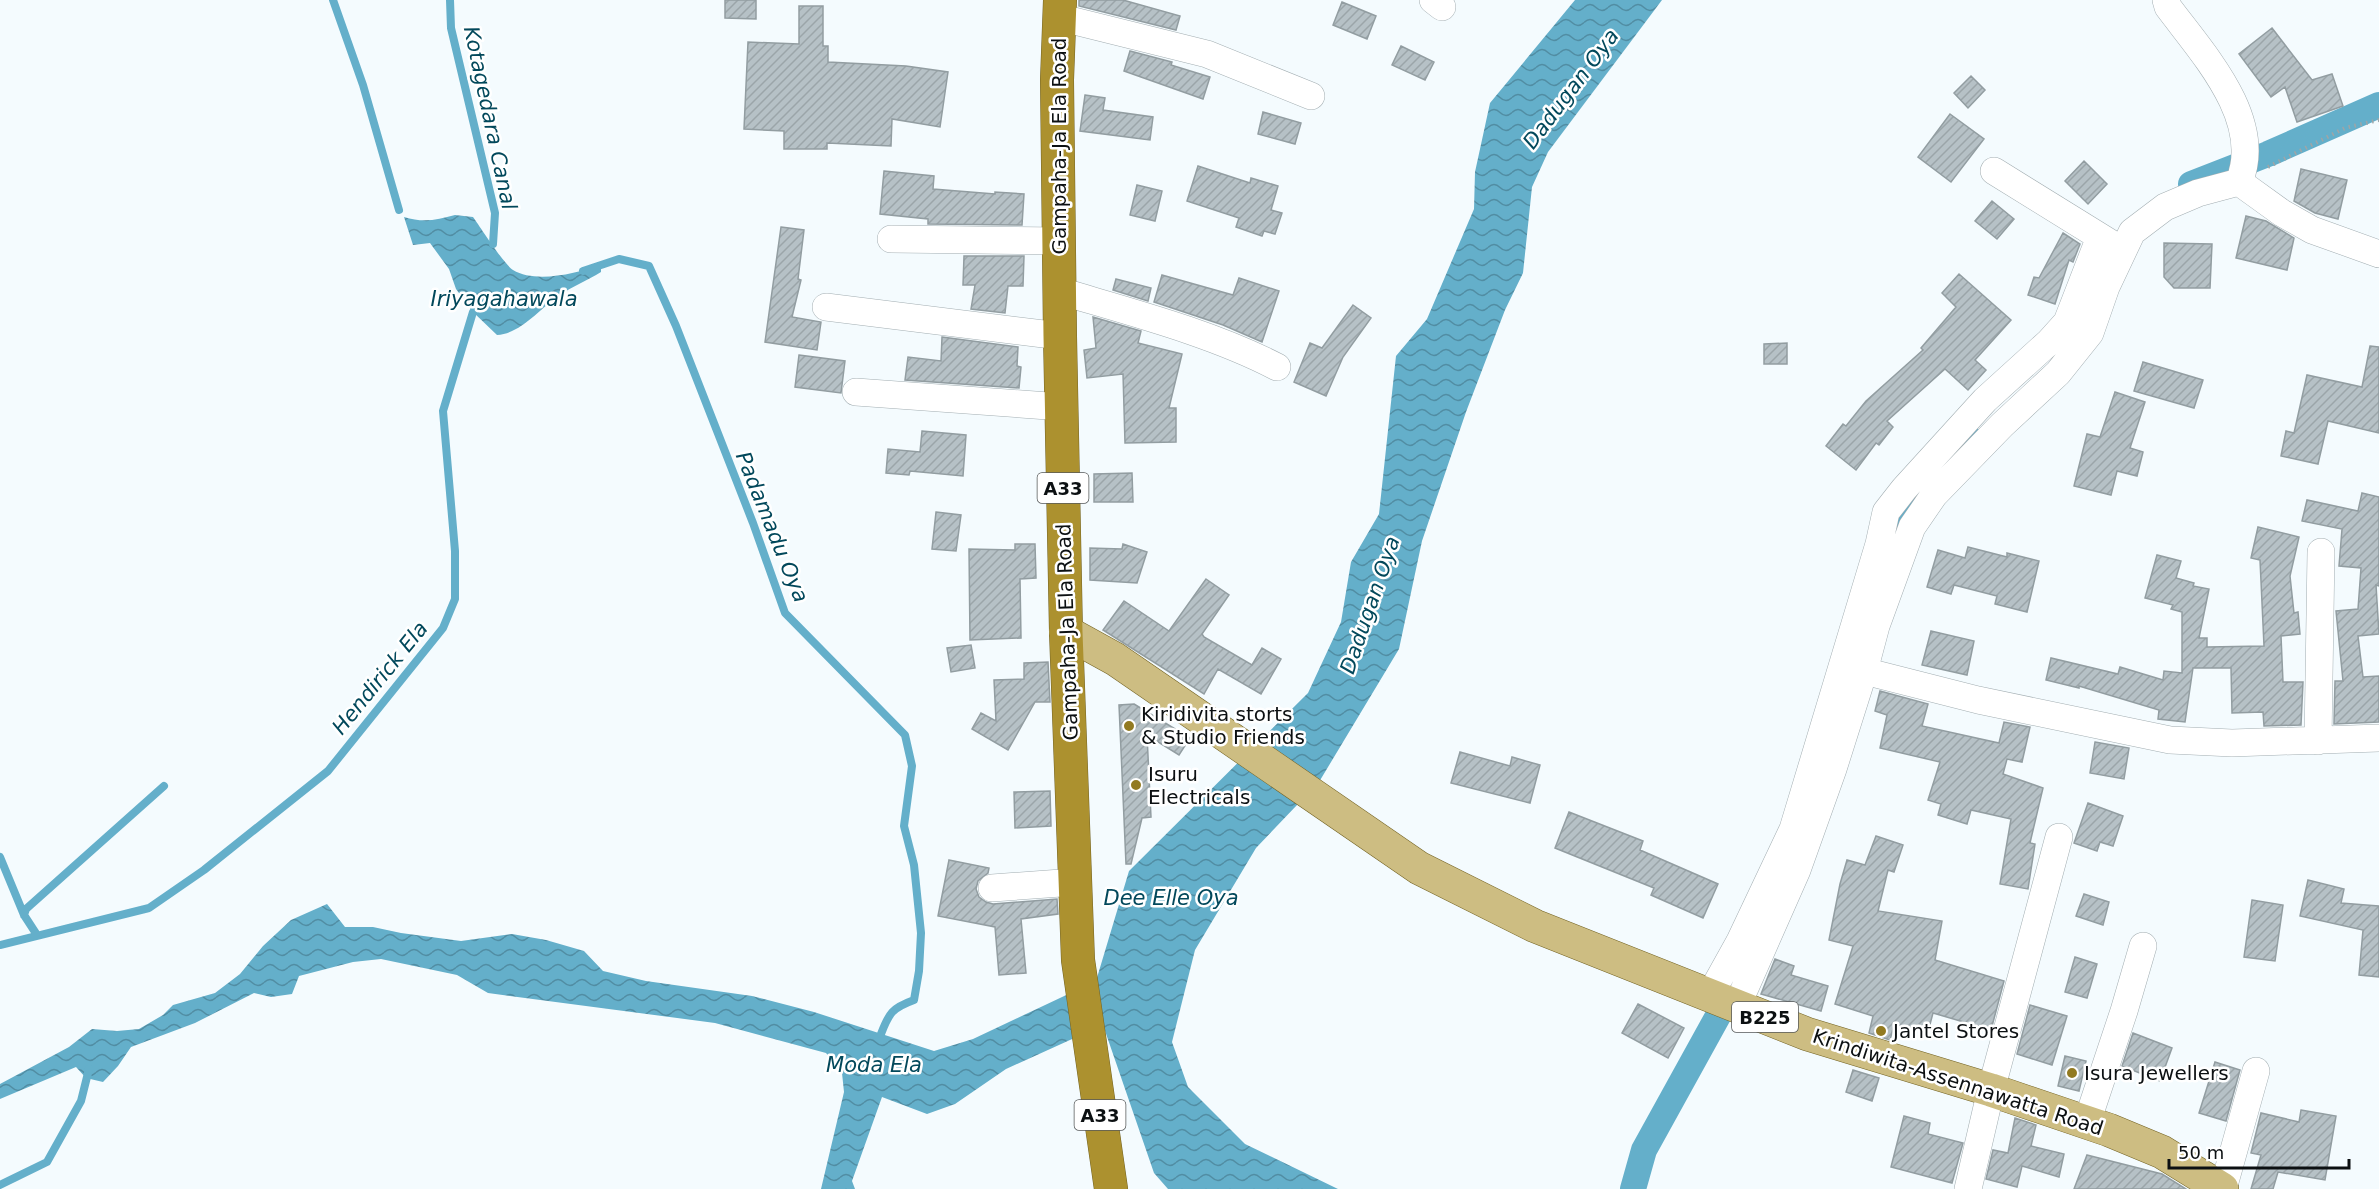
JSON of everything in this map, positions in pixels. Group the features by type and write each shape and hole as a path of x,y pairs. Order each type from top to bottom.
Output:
{"highway":[{"name":"Gampaha-Ja Ela Road","path":"1059,8 1057,80 1066,632 1079,977 1111,1189"}],"main road":[{"name":"Krindiwita-Assennawatta Road","path":"1066,632 1115,659 1419,868 1535,926 1807,1034 2087,1122 2162,1152 2223,1189"}],"street":[{"path":"2166,0 2168,7 2228,88 2246,141 2246,156 2239,181"},
{"path":"1059,8 1207,54 1311,96"},
{"path":"1994,171 2123,251"},
{"path":"1723,1000 1797,870 1864,671 1876,626 1912,527 1934,495 2002,425 2058,373 2090,333 2106,287 2132,232 2165,207 2198,193 2239,181"},
{"path":"2239,181 2282,213 2312,230 2379,254"},
{"path":"1723,1000 1740,941 1793,829 1879,543 1886,512 1985,400 2049,342 2067,322 2100,237"},
{"path":"891,239 1059,241"},
{"path":"1060,291 1143,316 1255,356 1277,368"},
{"path":"826,307 1060,336"},
{"path":"856,392 1062,407"},
{"path":"2318,741 2320,552"},
{"path":"1864,671 1978,700 2170,740 2232,743 2379,738"},
{"path":"1968,1189 1991,1090 2059,837"},
{"path":"992,888 1076,882"},
{"path":"2087,1122 2143,946"},
{"path":"2223,1189 2256,1071"}],"path":[{"path":"2239,181 2345,128 2379,120"}],"water":[{"name":"Dee Elle Oya","path":"1575,0 1662,0 1548,152 1532,187 1523,273 1505,310 1466,412 1422,541 1399,649 1319,782 1256,848 1195,950 1172,1042 1188,1087 1245,1144 1338,1189 1168,1189 1154,1173 1103,1025 1006,1069 955,1104 927,1114 882,1097 852,1181 855,1189 821,1189 844,1092 842,1073 826,1053 715,1023 488,993 457,975 381,959 353,962 299,976 292,994 271,997 254,993 195,1023 131,1047 103,1082 86,1078 76,1067 0,1099 0,1084 69,1047 92,1029 117,1031 139,1029 163,1015 173,1005 215,993 240,974 263,946 291,920 327,904 345,927 373,927 461,941 512,934 546,940 584,951 603,971 646,981 752,996 814,1012 934,1051 973,1039 1096,981 1129,871 1308,693 1341,622 1351,562 1379,514 1396,356 1427,319 1474,209 1475,172 1490,103"},
{"name":"Iriyagahawala","path":"455,215 473,217 504,260 513,270 522,274 557,276 601,265 601,272 560,295 514,330 497,335 473,312 456,289 449,269 430,243 413,245 404,217 430,220"}],"building":[{"path":"725,0 756,0 756,19 725,18"},
{"path":"1079,0 1123,0 1180,16 1176,30 1079,6"},
{"path":"1342,2 1376,16 1367,39 1333,25"},
{"path":"799,6 823,6 823,46 828,46 828,62 906,66 948,72 940,127 892,119 891,146 827,143 827,149 784,149 784,131 744,129 748,42 799,44"},
{"path":"2272,28 2312,80 2332,74 2343,106 2297,122 2285,87 2271,97 2239,54"},
{"path":"1401,46 1434,62 1425,80 1392,65"},
{"path":"1130,51 1172,62 1171,65 1210,77 1203,99 1124,71"},
{"path":"1971,76 1985,90 1968,108 1954,93"},
{"path":"1085,95 1105,98 1103,110 1153,117 1150,140 1080,131"},
{"path":"1263,112 1301,123 1295,144 1258,134"},
{"path":"1950,114 1984,139 1951,182 1918,157"},
{"path":"2084,161 2107,184 2088,204 2065,181"},
{"path":"1198,166 1250,183 1251,178 1278,186 1271,210 1282,213 1275,234 1264,231 1262,236 1236,227 1239,218 1187,201"},
{"path":"2301,169 2347,180 2338,219 2315,213 2294,201"},
{"path":"884,171 934,176 933,189 1024,194 1022,225 928,224 928,219 880,214"},
{"path":"1137,185 1162,191 1155,221 1130,215"},
{"path":"1992,201 2014,219 1997,239 1975,221"},
{"path":"2246,216 2266,221 2294,238 2287,270 2236,258"},
{"path":"781,227 804,230 798,279 801,280 792,317 821,322 817,350 765,342"},
{"path":"2063,233 2080,244 2073,262 2069,260 2055,304 2028,295 2034,277 2039,278"},
{"path":"2164,243 2212,244 2210,288 2174,288 2164,277"},
{"path":"964,256 1024,256 1023,286 1008,286 1005,313 971,309 975,285 963,285"},
{"path":"1959,274 2011,320 1975,360 1986,370 1968,390 1945,369 1887,421 1893,427 1879,445 1876,443 1856,470 1826,446 1843,424 1846,426 1866,401 1923,350 1921,348 1956,307 1942,293"},
{"path":"1162,275 1233,295 1239,278 1279,291 1262,342 1223,325 1154,302"},
{"path":"1116,279 1151,288 1148,301 1113,290"},
{"path":"1353,305 1371,318 1343,357 1326,396 1294,382 1310,343 1322,348"},
{"path":"1093,317 1141,331 1138,343 1182,354 1169,408 1176,408 1176,442 1125,443 1123,374 1087,378 1084,350 1096,348"},
{"path":"942,337 1018,347 1017,366 1021,367 1019,388 905,380 908,357 941,361"},
{"path":"1787,343 1787,364 1764,364 1764,344"},
{"path":"2370,346 2379,347 2379,433 2328,421 2318,464 2281,456 2286,431 2294,433 2307,375 2362,387"},
{"path":"799,355 845,361 841,393 795,387"},
{"path":"2143,362 2203,380 2194,408 2134,391"},
{"path":"2115,392 2145,402 2130,448 2143,452 2137,476 2117,471 2111,495 2074,486 2087,434 2100,437"},
{"path":"922,431 966,435 963,476 910,471 909,475 886,473 888,449 920,452"},
{"path":"1132,473 1133,502 1094,502 1094,474"},
{"path":"2362,493 2379,497 2379,586 2376,585 2379,634 2358,636 2363,677 2379,676 2379,722 2334,724 2335,681 2343,681 2336,611 2358,609 2361,568 2339,566 2342,529 2302,521 2307,500 2358,511"},
{"path":"936,512 961,515 956,551 932,549"},
{"path":"2258,527 2299,537 2290,576 2294,613 2298,612 2300,634 2281,636 2283,682 2303,682 2301,725 2264,726 2263,712 2232,713 2231,668 2193,668 2185,722 2158,719 2159,710 2079,686 2079,688 2046,680 2051,658 2118,674 2120,667 2163,680 2164,671 2182,673 2182,612 2171,609 2173,605 2145,598 2157,555 2181,561 2176,578 2194,583 2193,586 2209,589 2199,638 2207,638 2207,647 2264,646 2260,560 2251,558"},
{"path":"1015,544 1035,544 1036,578 1020,579 1021,638 970,640 969,549 1015,550"},
{"path":"1123,544 1147,552 1137,583 1090,580 1090,548 1122,549"},
{"path":"1968,547 2007,557 2007,553 2039,561 2027,612 1995,604 1997,596 1954,585 1951,594 1927,587 1938,550 1965,558"},
{"path":"1206,579 1229,595 1202,634 1204,637 1252,665 1262,648 1281,659 1261,694 1218,669 1204,694 1103,630 1124,601 1169,631"},
{"path":"1931,631 1974,641 1967,675 1922,665"},
{"path":"971,645 975,668 951,672 947,648"},
{"path":"1048,662 1050,702 1035,702 1008,750 972,729 981,713 996,721 994,680 1024,679 1024,663"},
{"path":"1880,691 1928,704 1922,726 1999,743 2004,722 2030,727 2022,762 2007,759 2003,774 2043,788 2030,843 2035,844 2028,889 2000,884 2011,819 1971,810 1967,824 1938,815 1941,804 1928,800 1940,762 1880,748 1887,715 1875,711"},
{"path":"1134,704 1190,738 1179,755 1147,735 1151,817 1142,818 1131,864 1126,864 1119,705"},
{"path":"2095,742 2129,748 2124,779 2090,773"},
{"path":"1460,752 1510,766 1512,757 1540,765 1530,803 1451,783"},
{"path":"1050,791 1051,826 1015,828 1014,792"},
{"path":"2088,803 2123,816 2113,846 2100,842 2097,851 2074,843"},
{"path":"1569,812 1643,841 1640,850 1718,884 1703,918 1651,895 1654,888 1555,848"},
{"path":"1876,836 1903,845 1894,872 1888,870 1878,911 1942,921 1935,960 2004,981 1991,1030 1933,1013 1928,1032 1894,1025 1890,1040 1869,1033 1873,1016 1835,1004 1853,946 1829,940 1840,884 1847,860 1865,865"},
{"path":"949,860 989,868 988,873 978,881 976,889 979,897 986,902 993,904 1057,899 1058,914 1021,919 1026,973 999,975 995,927 938,916"},
{"path":"2308,880 2344,889 2341,903 2379,906 2379,977 2359,975 2363,930 2300,916"},
{"path":"2084,894 2109,902 2103,925 2076,916"},
{"path":"2252,900 2283,905 2275,961 2244,957"},
{"path":"2075,957 2097,964 2087,998 2065,992"},
{"path":"1775,959 1794,966 1791,975 1828,986 1821,1011 1761,994"},
{"path":"1638,1004 1684,1028 1668,1058 1622,1033"},
{"path":"2030,1005 2067,1016 2052,1065 2017,1054"},
{"path":"2133,1033 2172,1048 2160,1081 2122,1066"},
{"name":"Isura Jewellers","path":"2065,1056 2086,1061 2079,1091 2058,1086"},
{"path":"2215,1062 2240,1070 2226,1121 2199,1113"},
{"path":"1853,1070 1879,1078 1872,1101 1846,1092"},
{"path":"2301,1110 2336,1116 2325,1180 2278,1172 2273,1189 2251,1189 2261,1155 2251,1153 2261,1113 2299,1122"},
{"path":"1904,1116 1930,1123 1928,1134 1963,1143 1952,1183 1891,1167"},
{"path":"2015,1118 2036,1125 2031,1146 2064,1154 2059,1177 2022,1166 2017,1187 1986,1179 1993,1150 2008,1153"},
{"path":"2087,1155 2162,1174 2186,1189 2074,1189"}],"waterway":[{"path":"333,0 363,85 399,210"},
{"name":"Kotagedara Canal","path":"450,0 451,28 495,213 493,244"},
{"path":"2191,184 2268,154 2379,105"},
{"name":"Padamadu Oya","path":"583,271 619,259 649,266 676,326 753,523 785,613 905,735 912,766 904,826 914,865 921,933 919,971 914,1000 892,1012 881,1034"},
{"name":"Hendirick Ela","path":"0,945 149,908 204,870 328,771 443,628 455,599 455,551 443,411 473,312"},
{"path":"1894,540 1909,507 1968,437"},
{"path":"24,915 26,909 164,786"},
{"path":"0,857 24,915 37,935"},
{"path":"1633,1189 1644,1150 1718,1016 1732,985"},
{"path":"0,1185 47,1162 81,1101 89,1069"}],"place":[{"name":"Kiridivita storts & Studio Friends","path":"1129,726"},
{"name":"Isuru Electricals","path":"1136,785"},
{"name":"Jantel Stores","path":"1881,1031"},
{"name":"Isura Jewellers","path":"2072,1073"}],"water label":[{"name":"Dadugan Oya","path":"1571,89"},
{"name":"Dadugan Oya","path":"1370,605"},
{"name":"Moda Ela","path":"874,1065"}]}
